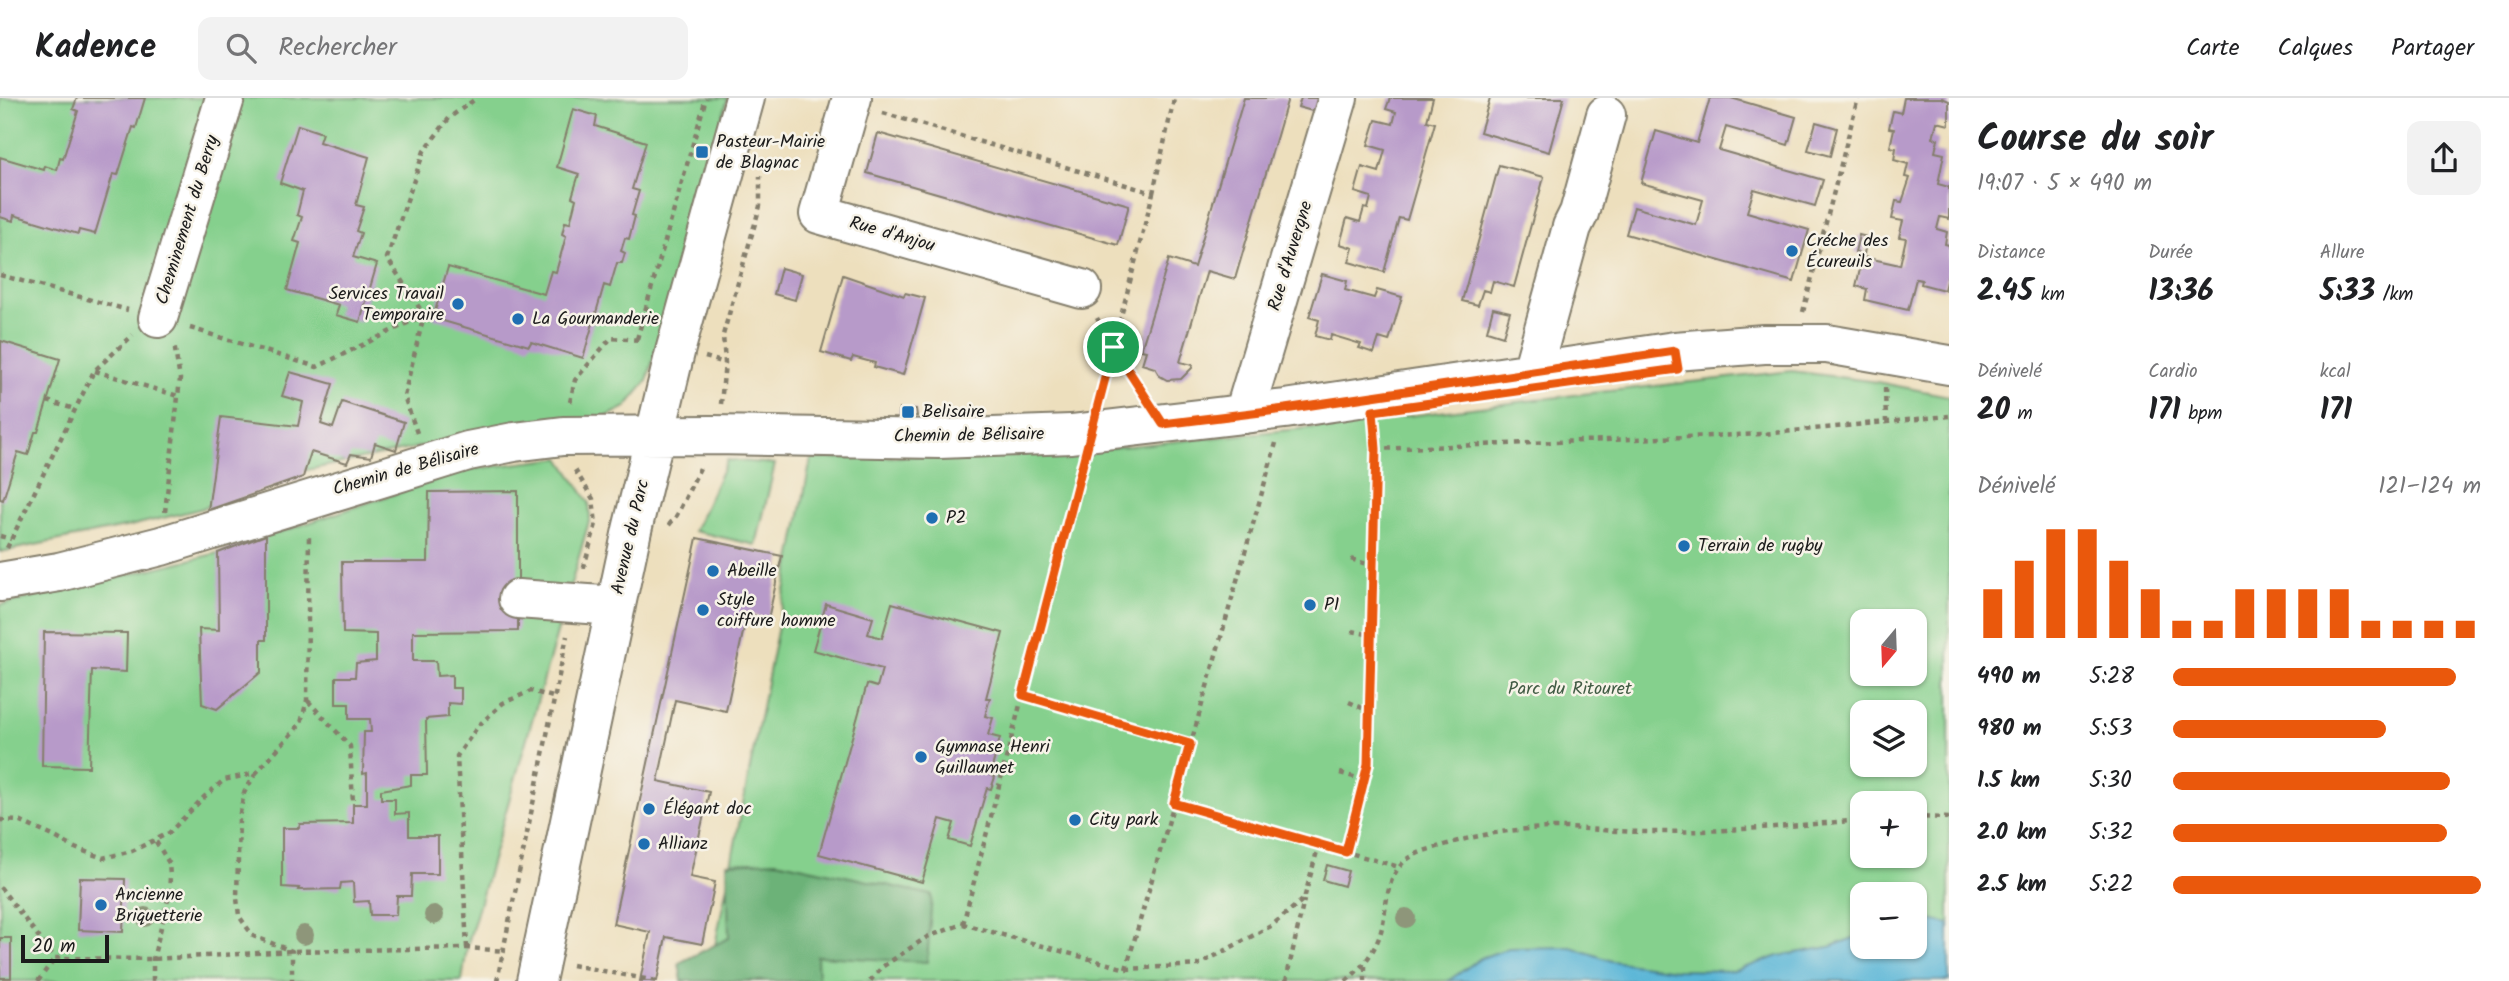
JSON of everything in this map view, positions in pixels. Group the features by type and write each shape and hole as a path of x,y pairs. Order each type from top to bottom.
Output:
{"street":[{"name":"Cheminement du Berry","path":"158,318 225,98"},
{"name":"Avenue du Parc","path":"527,964 616,606 676,348 745,98"},
{"name":"Rue d'Auvergne","path":"1244,414 1338,98"},
{"name":"Rue d'Anjou","path":"851,101 819,214 1082,289"},
{"path":"1532,372 1606,115"},
{"name":"Chemin de Bélisaire","path":"3,566 59,572 160,546 430,462 490,446 563,436 713,435 939,439 1091,432 1285,409 1675,351 1764,344 1826,344 1949,365"},
{"path":"518,599 616,606"}],"path":[{"path":"430,462 408,414 404,396 424,315 387,258 424,150 450,117 477,98"},
{"path":"527,964 554,698 596,524 593,499 566,455 563,436 575,380 611,338 637,339 706,98"},
{"path":"963,924 1153,193 1173,98"},
{"path":"1795,344 1858,98"},
{"path":"851,101 1153,193"},
{"path":"720,409 724,363 723,335 760,206 760,169"},
{"path":"0,275 158,318 317,367 424,315"},
{"path":"1082,289 1113,347 1163,424"},
{"path":"3,566 11,539 94,371 135,333 158,318"},
{"name":"Cheminement du Berry","path":"158,318 176,347 180,379 160,546"},
{"path":"94,371 178,396"},
{"path":"47,401 75,409"},
{"path":"1126,969 1285,409"},
{"path":"1376,449 1762,434 1949,416"},
{"path":"1346,852 1368,764 1376,449 1374,423"},
{"path":"292,951 253,936 239,916 239,818 244,793 256,773 301,723 307,700 310,498"},
{"path":"0,536 11,539"},
{"path":"1352,559 1373,566"},
{"path":"1352,631 1372,635"},
{"path":"467,947 457,756 478,726 503,703 531,691 554,698"},
{"path":"1023,695 1190,744"},
{"path":"307,700 350,746 353,804"},
{"path":"1349,702 1369,711"},
{"path":"0,820 19,821 75,848 103,858 132,851 169,832 224,780 256,773"},
{"path":"1340,773 1364,780"},
{"path":"1174,803 1399,867"},
{"path":"1927,817 1949,818"},
{"path":"1346,981 1365,964 1379,939 1389,885 1399,867 1421,852 1469,838 1518,829 1648,832 1764,828 1850,821"},
{"path":"153,981 153,959 169,896 170,876 169,863 155,839"},
{"path":"1286,981 1319,844"},
{"path":"0,887 55,958"},
{"path":"870,981 882,967 927,937 963,924 1126,969 1198,965 1271,926 1304,900"},
{"path":"55,958 153,959 292,951 467,947 527,964 565,963 656,981"},
{"path":"292,951 292,981"},
{"path":"38,981 55,958"},
{"path":"497,981 527,964"},
{"path":"1365,964 1365,981"}],"green space":[{"path":"0,98 728,98 647,381 626,407 600,420 543,422 302,471 200,509 0,552"},
{"name":"Parc du Ritouret","path":"1792,371 1877,382 1949,396 1949,981 708,981 811,459 1079,451 1329,426"},
{"path":"560,458 589,502 590,518 467,947 462,981 0,981 0,605 218,553 465,470"},
{"path":"727,460 775,464 756,545 694,531"},
{"path":"777,861 932,895 927,962 817,956 818,981 682,981 679,963 729,938 727,863"}],"water":[{"path":"1927,919 1949,924 1949,981 1448,981 1481,958 1509,948 1571,947 1612,961 1675,970 1734,971 1779,956 1829,947 1850,939 1850,959 1927,959"}],"building":[{"path":"77,98 145,98 118,175 113,174 95,234 79,230 78,234 14,215 13,221 0,217 0,157 44,170 45,166 57,170 78,111 73,109"},
{"path":"1244,98 1288,98 1235,279 1207,271 1180,362 1193,365 1192,368 1181,379 1167,380 1160,376 1155,368 1142,364 1146,351 1141,350 1169,259 1194,267"},
{"path":"1301,98 1324,98 1319,113 1298,107"},
{"path":"1390,98 1433,98 1427,121 1435,123 1407,220 1399,218 1384,272 1349,262 1353,248 1340,244 1347,218 1360,222 1364,208 1368,209 1371,197 1355,192 1362,167 1379,172 1385,150 1368,145 1376,120 1393,124 1396,112 1386,109"},
{"path":"1490,98 1564,98 1549,152 1480,132"},
{"path":"1710,98 1731,98 1796,117 1788,145 1726,127 1719,150 1823,180 1815,206 1754,189 1747,212 1809,230 1794,282 1626,234 1634,207 1696,225 1703,200 1641,183 1656,131 1697,143"},
{"path":"1904,98 1942,98 1949,101 1949,125 1937,122 1933,138 1938,139 1935,152 1944,154 1938,184 1949,187 1949,219 1940,217 1937,229 1947,232 1945,244 1949,245 1949,269 1944,290 1921,284 1922,280 1916,279 1908,310 1865,300 1867,289 1856,286 1863,257 1900,265 1906,238 1899,237 1903,221 1892,219 1896,201 1902,202 1910,178 1905,177 1908,164 1894,160 1896,148 1890,147 1894,129 1889,128 1893,111 1901,113"},
{"path":"573,109 597,116 595,126 646,142 632,189 639,191 629,239 625,238 621,251 625,253 622,263 617,263 610,287 604,285 583,358 531,342 529,346 433,318 448,267 544,294 551,271 556,272 566,236 562,234 565,222 570,223 576,199 572,197 579,174 557,167"},
{"path":"1816,122 1837,128 1830,156 1808,150"},
{"path":"298,125 322,133 319,142 369,157 356,205 364,207 356,231 361,233 353,257 377,264 360,322 336,315 339,305 287,290 300,243 294,241 302,217 297,215 303,191 280,183"},
{"path":"878,133 1129,205 1118,245 867,173"},
{"path":"1499,165 1544,177 1514,287 1493,281 1490,292 1483,290 1478,305 1462,301"},
{"path":"1859,235 1867,237 1864,254 1855,252"},
{"path":"781,268 802,274 795,300 774,294"},
{"path":"1322,274 1347,281 1345,290 1374,298 1377,290 1402,297 1389,341 1379,338 1374,353 1359,348 1361,344 1331,335 1330,340 1315,336 1319,320 1309,317"},
{"path":"843,275 904,296 905,293 925,298 903,375 874,367 875,363 853,357 851,361 821,352"},
{"path":"1493,308 1510,312 1503,336 1487,331"},
{"path":"1,341 60,359 38,432 35,432 28,455 18,452 3,500 0,499"},
{"path":"290,372 333,384 321,424 333,428 342,402 404,422 396,450 375,443 371,457 351,454 347,463 311,452 303,477 208,510 221,417 298,426 303,402 282,396"},
{"path":"899,409 916,409 917,416 899,416"},
{"path":"518,491 518,631 413,632 413,661 436,661 437,676 452,675 452,688 461,688 461,704 448,703 448,717 426,719 427,775 411,775 411,785 381,790 381,799 395,799 395,814 409,813 409,836 438,836 438,874 412,874 411,896 397,896 396,915 370,915 369,901 354,902 353,882 341,883 340,889 298,890 299,888 282,887 282,828 299,828 300,824 353,823 353,804 367,804 367,773 363,774 364,732 371,732 370,719 349,719 349,704 336,704 336,677 355,677 356,663 376,661 376,634 343,633 342,562 428,562 429,492"},
{"path":"266,535 266,640 261,640 261,672 217,709 202,704 199,629 219,630 218,553"},
{"path":"697,538 782,556 768,619 747,614 726,711 675,700 658,781 709,792 690,877 715,882 702,944 666,937 657,981 640,981 650,932 613,924"},
{"name":"Gymnase Henri Guillaumet","path":"892,603 1003,633 986,698 990,698 985,716 993,718 988,735 1000,738 990,775 995,777 991,789 987,788 970,846 949,840 954,823 940,819 922,882 819,854 867,684 877,687 882,669 813,650 826,604 873,618 868,634 882,638"},
{"path":"44,632 127,633 126,672 92,670 89,767 42,766"},
{"path":"1327,865 1348,871 1344,886 1323,880"},
{"name":"Ancienne Briquetterie","path":"80,878 125,879 123,932 78,930"},
{"path":"0,938 11,938 11,978 0,978"}],"place":[{"name":"Pasteur-Mairie de Blagnac","path":"702,152"},
{"name":"Créche des Écureuils","path":"1792,251"},
{"name":"Services Travail Temporaire","path":"458,304"},
{"name":"La Gourmanderie","path":"518,319"},
{"name":"Belisaire","path":"908,412"},
{"name":"P2","path":"932,518"},
{"name":"Terrain de rugby","path":"1684,546"},
{"name":"Abeille","path":"713,571"},
{"name":"P1","path":"1310,605"},
{"name":"Style coiffure homme","path":"703,610"},
{"name":"Gymnase Henri Guillaumet","path":"921,757"},
{"name":"Élégant doc","path":"649,809"},
{"name":"City park","path":"1075,820"},
{"name":"Allianz","path":"644,844"},
{"name":"Ancienne Briquetterie","path":"101,905"}],"route":[{"path":"1113,347 1163,424 1285,409 1675,351 1678,369 1373,411 1376,449 1368,764 1346,852 1174,803 1190,744 1023,695 1113,347"}]}
